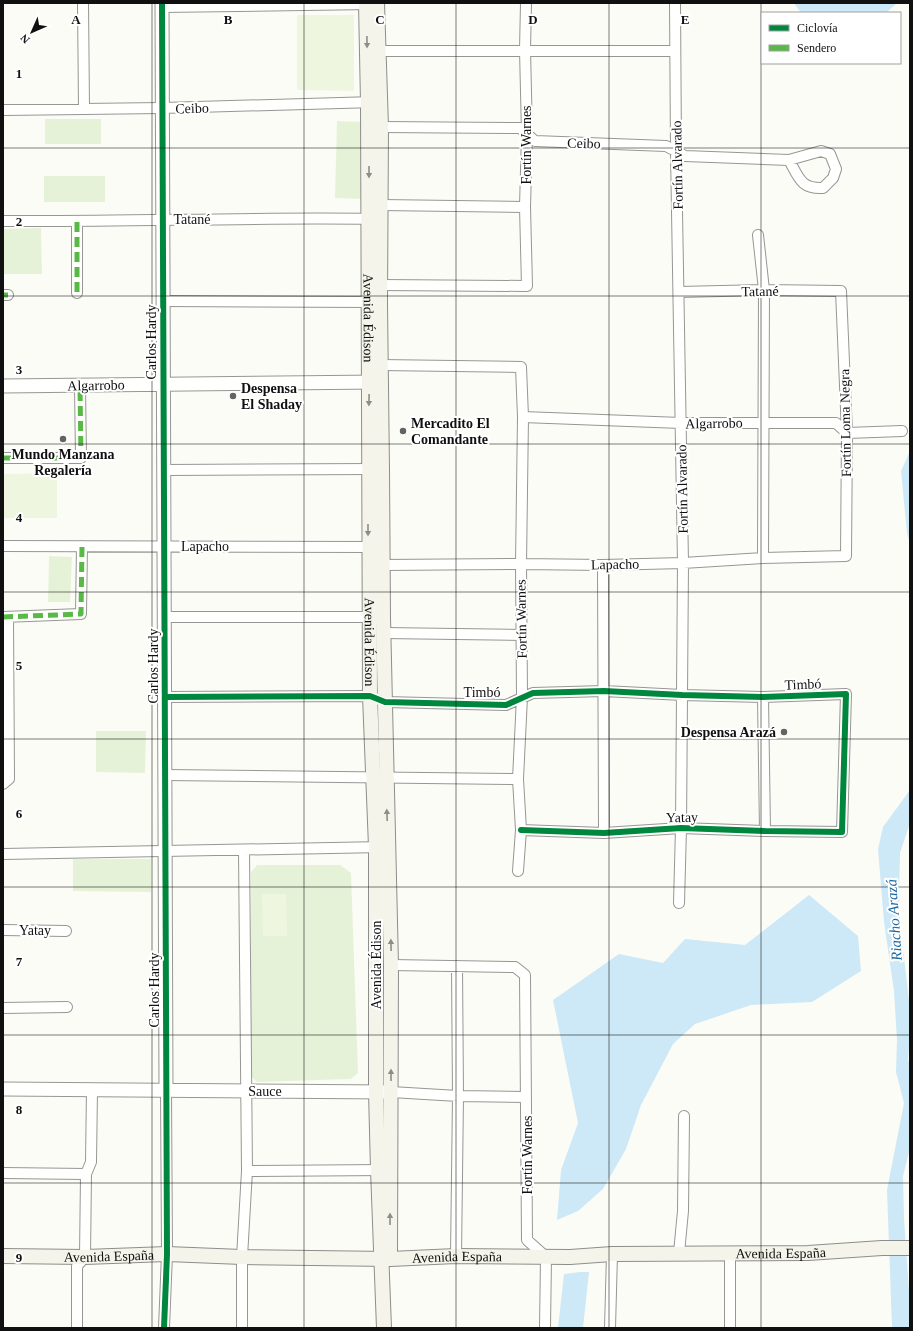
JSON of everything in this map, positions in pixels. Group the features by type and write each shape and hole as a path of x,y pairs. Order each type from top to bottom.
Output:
{"main road":[{"name":"Avenida Édison","path":"372,3 379,51 374,102 381,127 374,302 375,382 382,469 383,565 376,617 370,696 379,778 382,847 392,966 391,1092 384,1170"},
{"name":"Avenida Édison","path":"372,3 380,284 374,302 380,365 375,382 368,469 368,547 376,617 384,633 385,702 379,778"},
{"name":"Avenida Édison","path":"382,847 376,1092 384,1170 386,1259 391,1328"},
{"name":"Avenida España","path":"3,1256 85,1257 167,1254 242,1257 386,1259 456,1256 570,1257 612,1254 808,1253 882,1248 910,1248"},
{"name":"Avenida Édison","path":"384,1328 386,1259"}],"street":[{"path":"83,3 84,108"},
{"path":"162,5 372,3"},
{"name":"Fortín Warnes","path":"380,284 527,286 525,207 527,134 525,50 526,3"},
{"name":"Fortín Alvarado","path":"675,3 683,563 679,903"},
{"name":"Carlos Hardy","path":"162,5 167,1254 164,1328"},
{"path":"379,51 675,51"},
{"name":"Ceibo","path":"3,110 162,108 374,102"},
{"name":"Ceibo","path":"381,127 520,128 535,141 666,146 685,156 789,160 821,151 830,154 836,169 833,178 824,188 812,188 801,181 789,160"},
{"name":"Tatané","path":"3,221 77,222 163,220 377,214 525,207"},
{"path":"77,222 77,293"},
{"path":"758,235 764,290 763,558"},
{"name":"Tatané","path":"679,292 764,290 841,291"},
{"name":"Fortín Loma Negra","path":"841,291 847,433 846,556"},
{"path":"163,301 374,302"},
{"name":"Fortín Warnes","path":"380,365 521,367 523,417 521,564 522,697 518,778 521,830 518,871"},
{"name":"Algarrobo","path":"3,386 375,382"},
{"path":"3,458 82,458 80,386"},
{"name":"Algarrobo","path":"523,417 681,423 836,423 847,433"},
{"path":"847,433 902,431"},
{"path":"164,470 382,469"},
{"name":"Lapacho","path":"3,546 383,547"},
{"path":"3,784 9,779 6,709 6,617 81,614 82,546"},
{"name":"Lapacho","path":"383,565 603,565 846,556"},
{"path":"603,565 604,833"},
{"path":"164,617 376,617"},
{"path":"384,633 522,635"},
{"name":"Timbó","path":"165,698 370,696 385,702 506,705 533,693 604,691 763,697 846,694 842,832"},
{"path":"763,697 765,831"},
{"path":"165,775 518,778"},
{"name":"Yatay","path":"521,830 604,833 681,828 842,832"},
{"path":"3,854 244,851 382,847"},
{"path":"242,1328 242,1257 247,1171 244,851"},
{"name":"Yatay","path":"3,930 66,930"},
{"path":"392,966 457,966 458,1096 456,1256"},
{"name":"Fortín Warnes","path":"457,966 515,967 525,975 528,1240 546,1257"},
{"path":"3,1008 67,1007"},
{"name":"Sauce","path":"3,1089 391,1092 458,1096 526,1097"},
{"path":"77,1328 76,1266 85,1257 86,1174 91,1162 92,1090"},
{"path":"679,1253 683,1211 684,1116"},
{"path":"247,1171 384,1170"},
{"path":"3,1173 86,1174"},
{"path":"730,1253 730,1328"},
{"path":"610,1328 612,1254"},
{"path":"545,1328 546,1257"}],"green space":[{"path":"297,15 354,15 354,91 297,90"},
{"path":"45,119 101,119 101,144 45,144"},
{"path":"337,121 363,122 361,199 335,198"},
{"path":"44,176 105,176 105,202 44,202"},
{"path":"41,228 42,274 3,274 3,229"},
{"path":"57,473 57,518 3,518 3,474"},
{"path":"49,556 72,557 70,602 48,602"},
{"path":"96,731 146,731 145,773 96,772"},
{"path":"73,859 151,859 151,892 73,891"},
{"path":"257,865 340,865 351,873 358,1073 351,1079 257,1082 251,1076 251,872"},
{"path":"262,894 286,894 287,936 263,936"}],"water":[{"path":"794,3 897,3 887,12 800,12"},
{"path":"910,451 910,544 907,533 901,471"},
{"name":"Riacho Arazá","path":"910,790 910,823 900,853 899,891 900,923 909,1001 910,1037 908,1059 910,1067 910,1148 903,1176 910,1328 892,1328 887,1190 904,1103 896,1072 897,1040 894,991 884,922 878,849 883,827"},
{"path":"809,895 858,936 861,971 812,1002 751,1005 695,1024 673,1044 641,1105 626,1149 603,1189 578,1211 557,1220 561,1170 578,1123 553,1000 619,954 663,963 685,939 745,945"},
{"path":"589,1272 583,1328 558,1328 564,1274"}],"marked path":[{"path":"77,222 77,293"},
{"path":"3,295 8,295"},
{"path":"3,458 81,458 80,386"},
{"path":"3,617 81,614 82,546"}],"cycle path":[{"path":"162,3 167,1254 164,1328"},
{"path":"165,697 370,696 385,702 506,705 533,693 604,691 763,697 846,694 842,832 681,828 604,833 521,830"}],"place":[{"name":"Despensa El Shaday","path":"233,396"},
{"name":"Mercadito El Comandante","path":"403,431"},
{"name":"Mundo Manzana Regalería","path":"63,439"},
{"name":"Despensa Arazá","path":"784,732"}]}
